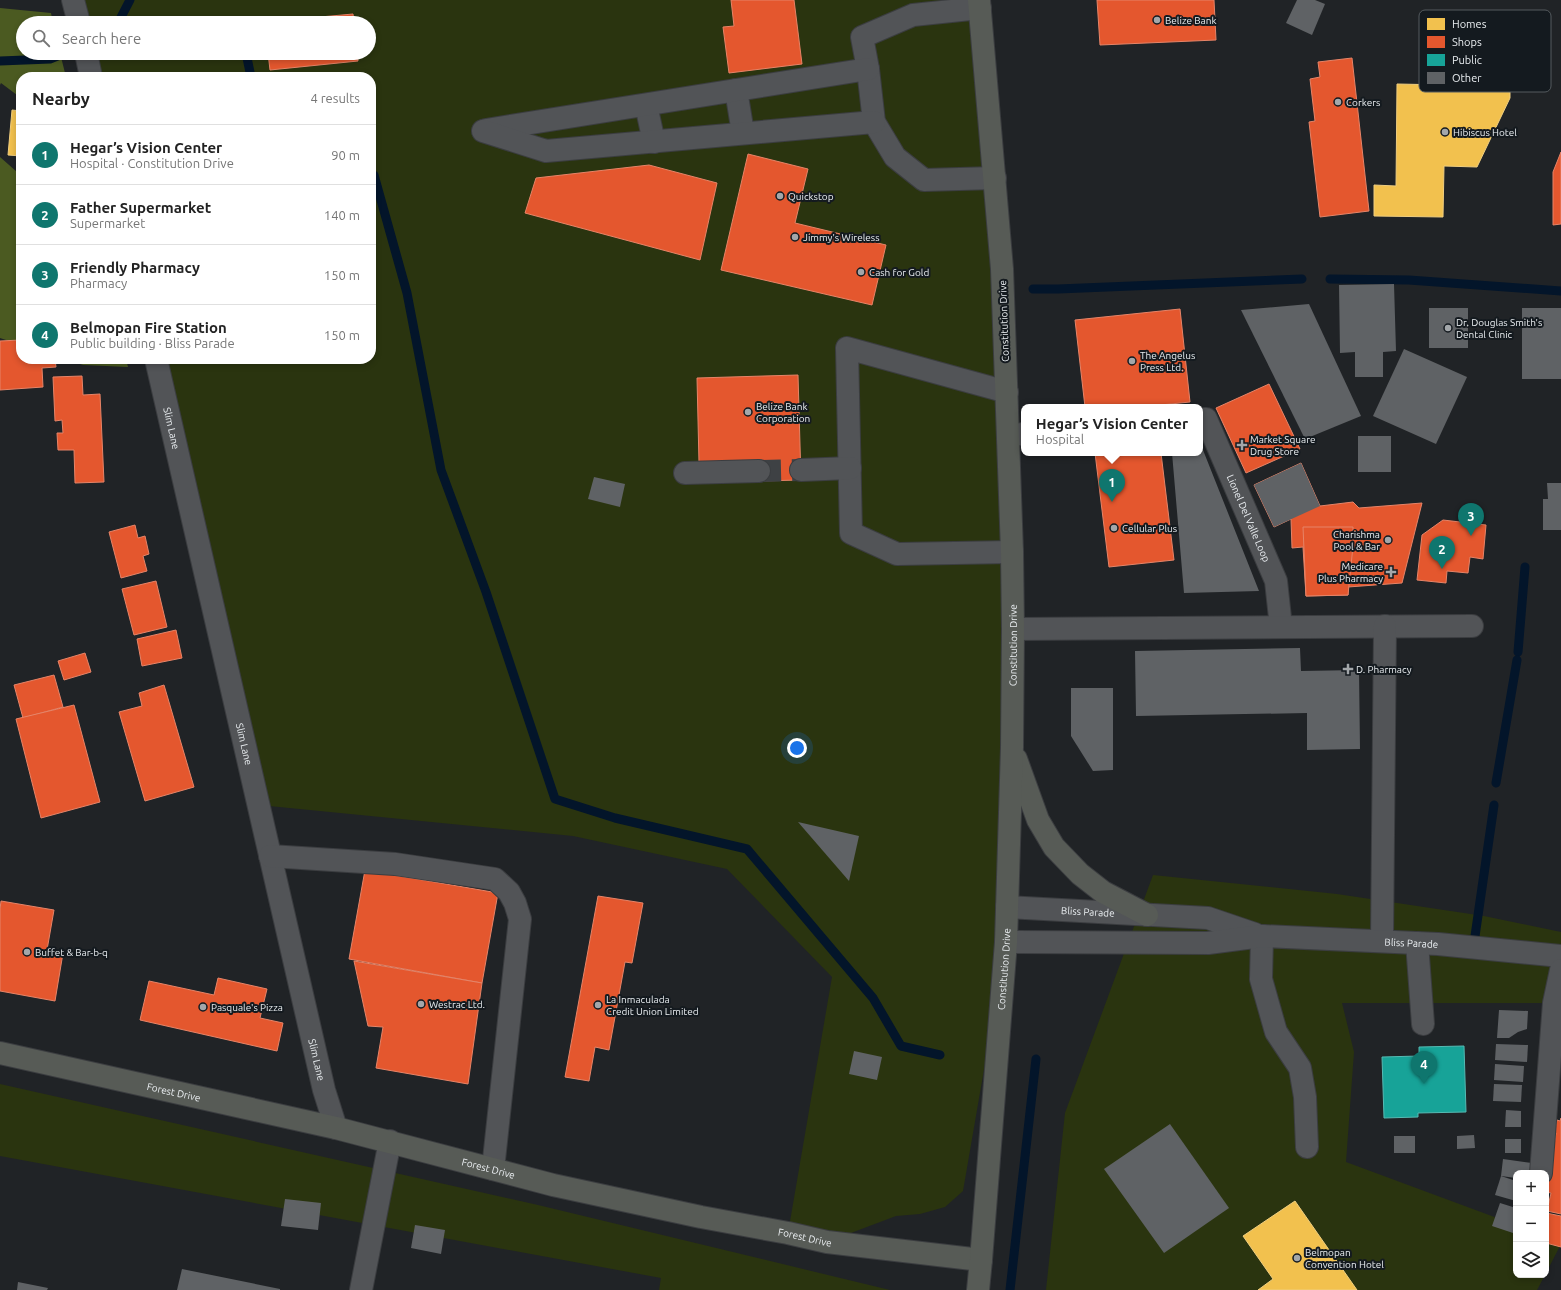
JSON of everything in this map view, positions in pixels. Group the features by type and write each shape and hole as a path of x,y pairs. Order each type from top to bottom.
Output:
{"main road":[{"name":"Constitution Drive","path":"978,1290 982,1260 1006,942 1012,747 1012,552 1016,435 1007,392 1002,269 980,4"},
{"path":"1012,747 1038,820 1054,847 1080,874 1103,892 1147,915"},
{"name":"Forest Drive","path":"0,1053 336,1128 569,1189 701,1217 788,1233 827,1242 982,1260"}],"street":[{"path":"73,0 77,16"},
{"path":"980,4 913,15 862,37 868,69 874,122 894,157 924,180 995,178"},
{"path":"868,69 483,131 546,151 874,122"},
{"path":"736,90 743,133"},
{"path":"646,105 654,142"},
{"path":"1007,392 847,348 851,533 898,554 1012,552"},
{"name":"Slim Lane","path":"157,364 324,1090 336,1128"},
{"name":"Lionel Del Valle Loop","path":"1203,419 1206,419 1276,581 1281,627"},
{"path":"801,470 850,468"},
{"path":"685,473 759,471"},
{"path":"1382,941 1385,626"},
{"path":"1013,630 1472,626"},
{"path":"270,856 395,864 495,879 509,892 520,919 493,1169"},
{"name":"Bliss Parade","path":"1007,907 1208,918 1262,936"},
{"path":"1262,936 1261,979 1276,1032 1300,1068 1305,1097 1307,1147"},
{"name":"Bliss Parade","path":"1006,942 1208,942 1262,936 1417,942 1513,950 1561,956"},
{"path":"1417,942 1423,1024"},
{"path":"1541,1170 1554,1003 1561,970"},
{"path":"361,1290 390,1142"}],"green space":[{"path":"73,0 979,0 1002,269 1006,942 963,1191 945,1207 920,1214 896,1216 827,1242 788,1233 832,977 727,869 573,836 259,805 157,364 376,364 376,72 90,72 87,60 376,60 376,16 77,16"},
{"path":"0,8 51,13 52,16 16,16 16,60 62,60 65,72 16,72 16,94 1,83 0,85"},
{"path":"0,157 16,171 16,343 0,338"},
{"path":"80,364 127,364 128,367"},
{"path":"1153,875 1337,894 1484,916 1561,932 1561,1005 1554,1003 1342,1003 1354,1052 1346,1162 1513,1224 1513,1278 1543,1278 1537,1290 1046,1290 1065,1113"},
{"path":"0,1084 538,1205 890,1290 659,1290 661,1278 0,1156"},
{"path":"1549,1237 1561,1241 1561,1244 1549,1267"}],"building: Homes":[{"name":"Hibiscus Hotel","path":"1397,84 1419,84 1419,92 1510,92 1510,98 1477,167 1444,166 1443,217 1374,216 1374,185 1396,186"},
{"path":"12,110 16,110 16,156 8,155"},
{"name":"Belmopan Convention Hotel","path":"1295,1201 1357,1290 1258,1290 1273,1279 1243,1236"}],"building: Shops":[{"path":"731,0 794,0 802,64 729,73 723,27 734,26"},
{"name":"Belize Bank","path":"1097,0 1214,0 1216,40 1100,45"},
{"path":"353,14 353,16 331,16"},
{"path":"1352,58 1369,211 1320,217 1309,122 1315,121 1310,79 1320,77 1318,62"},
{"path":"269,60 358,61 270,70"},
{"path":"1561,152 1561,224 1553,225 1553,172"},
{"path":"748,154 808,169 795,223 886,245 872,305 721,270"},
{"path":"649,165 717,183 700,260 525,213 536,178"},
{"name":"The Angelus Press Ltd.","path":"1180,309 1190,402 1170,404 1085,404 1075,320"},
{"path":"16,340 16,364 56,364 56,367 42,368 43,387 0,390 0,341"},
{"name":"Belize Bank Corporation","path":"798,375 801,480 759,481 699,463 697,378"},
{"path":"82,376 83,395 100,394 104,482 75,483 74,450 58,450 57,433 63,433 62,420 55,421 53,377"},
{"path":"1269,384 1300,449 1246,473 1216,408"},
{"path":"1095,456 1161,456 1174,560 1109,567"},
{"path":"1301,463 1320,506 1353,502 1359,508 1422,503 1402,583 1348,587 1348,595 1306,596 1303,547 1292,548 1291,519 1274,527 1254,485"},
{"path":"1443,520 1486,525 1483,559 1470,557 1468,573 1447,571 1446,583 1417,580 1422,535"},
{"path":"135,525 138,538 145,536 149,554 143,556 147,571 121,578 109,532"},
{"path":"1303,527 1353,527 1353,546 1348,595 1306,596"},
{"path":"156,581 167,627 134,635 122,589"},
{"path":"176,630 182,658 142,666 137,639"},
{"path":"85,653 91,672 64,680 58,661"},
{"path":"54,675 63,707 23,718 14,685"},
{"path":"164,685 194,787 145,801 119,712 142,706 139,693"},
{"path":"74,705 100,802 41,818 16,719"},
{"path":"365,870 498,893 482,983 349,959"},
{"name":"La Inmaculada Credit Union Limited","path":"598,896 643,903 632,963 625,962 609,1050 595,1047 589,1081 565,1077"},
{"name":"Buffet & Bar-b-q","path":"1,901 54,910 47,950 63,953 55,1001 0,991"},
{"name":"Westrac Ltd.","path":"354,961 482,983 468,1084 376,1068 383,1027 368,1026"},
{"name":"Pasquale's Pizza","path":"218,978 267,989 260,1018 283,1023 277,1051 140,1020 149,981 214,995"},
{"path":"1561,1118 1561,1214 1549,1211 1551,1193 1549,1193 1549,1176 1556,1133 1554,1133 1557,1120 1560,1121"},
{"path":"1549,1214 1561,1216 1561,1247 1549,1244"}],"building: Public":[{"path":"1464,1046 1466,1112 1418,1113 1418,1117 1384,1118 1382,1057 1419,1056 1419,1047"}],"building: Other":[{"path":"1297,0 1315,0 1325,4 1312,35 1286,23"},
{"path":"1394,284 1396,351 1383,352 1383,377 1355,377 1355,352 1340,353 1339,285"},
{"path":"1309,304 1361,416 1305,439 1241,310"},
{"name":"Dr. Douglas Smith's Dental Clinic","path":"1429,308 1468,308 1468,348 1429,348"},
{"path":"1522,308 1561,308 1561,379 1522,379"},
{"path":"1404,349 1467,377 1436,444 1373,416"},
{"path":"1358,436 1391,436 1391,472 1358,472"},
{"path":"1203,450 1259,591 1184,593 1172,456 1203,456"},
{"path":"1301,463 1320,506 1274,527 1254,485"},
{"path":"594,477 625,484 620,507 588,499"},
{"path":"1547,483 1561,483 1561,530 1543,530 1543,499 1548,499"},
{"path":"1300,648 1301,671 1359,670 1360,749 1307,750 1307,713 1136,716 1135,651"},
{"path":"1071,688 1113,688 1113,770 1093,771 1071,736"},
{"path":"798,822 859,836 849,881"},
{"path":"1499,1010 1528,1011 1527,1029 1518,1032 1509,1038 1497,1038"},
{"path":"1496,1044 1528,1045 1527,1062 1495,1060"},
{"path":"854,1051 882,1057 877,1080 849,1074"},
{"path":"1495,1064 1524,1066 1523,1082 1494,1080"},
{"path":"1494,1084 1522,1085 1521,1102 1493,1101"},
{"path":"1506,1110 1521,1111 1521,1127 1505,1127"},
{"path":"1170,1124 1229,1208 1164,1253 1104,1169"},
{"path":"1474,1135 1475,1148 1457,1149 1457,1136"},
{"path":"1394,1136 1415,1136 1415,1153 1394,1153"},
{"path":"1505,1139 1521,1139 1521,1153 1505,1153"},
{"path":"1503,1159 1532,1163 1531,1170 1513,1170 1513,1178 1501,1176"},
{"path":"1501,1176 1513,1180 1513,1200 1495,1195"},
{"path":"285,1199 321,1203 318,1230 281,1226"},
{"path":"1500,1203 1513,1207 1513,1233 1492,1226"},
{"path":"415,1225 445,1230 441,1254 411,1248"},
{"path":"182,1269 280,1289 280,1290 177,1290"},
{"path":"18,1282 48,1288 47,1290 17,1290"}],"waterway":[{"path":"122,16 130,0"},
{"path":"0,61 25,60"},
{"path":"247,60 250,72"},
{"path":"376,182 407,293 441,470 486,592 555,799 615,818 747,849 873,998 901,1046 940,1055"},
{"path":"1033,289 1302,279"},
{"path":"1330,279 1409,280 1561,291"},
{"path":"1518,652 1525,567"},
{"path":"1496,783 1517,660"},
{"path":"1480,943 1474,943 1494,805"},
{"path":"1010,1290 1036,1059"}],"tunnel":[{"path":"759,471 801,470"}],"place":[{"name":"Belize Bank","path":"1157,20"},
{"name":"Corkers","path":"1338,102"},
{"name":"Hibiscus Hotel","path":"1445,132"},
{"name":"Quickstop","path":"780,196"},
{"name":"Jimmy's Wireless","path":"795,237"},
{"name":"Cash for Gold","path":"861,272"},
{"name":"Dr. Douglas Smith's Dental Clinic","path":"1448,328"},
{"name":"The Angelus Press Ltd.","path":"1132,361"},
{"name":"Belize Bank Corporation","path":"748,412"},
{"name":"Market Square Drug Store","path":"1242,445"},
{"name":"Hegar’s Vision Center","path":"1112,502"},
{"name":"Cellular Plus","path":"1114,528"},
{"name":"Friendly Pharmacy","path":"1471,536"},
{"name":"Charishma Pool & Bar","path":"1388,540"},
{"name":"Father Supermarket","path":"1442,569"},
{"name":"Medicare Plus Pharmacy","path":"1391,572"},
{"name":"D. Pharmacy","path":"1348,669"},
{"name":"Buffet & Bar-b-q","path":"27,952"},
{"name":"Westrac Ltd.","path":"421,1004"},
{"name":"La Inmaculada Credit Union Limited","path":"598,1005"},
{"name":"Pasquale's Pizza","path":"203,1007"},
{"name":"Belmopan Fire Station","path":"1424,1084"},
{"name":"Belmopan Convention Hotel","path":"1297,1258"}]}
